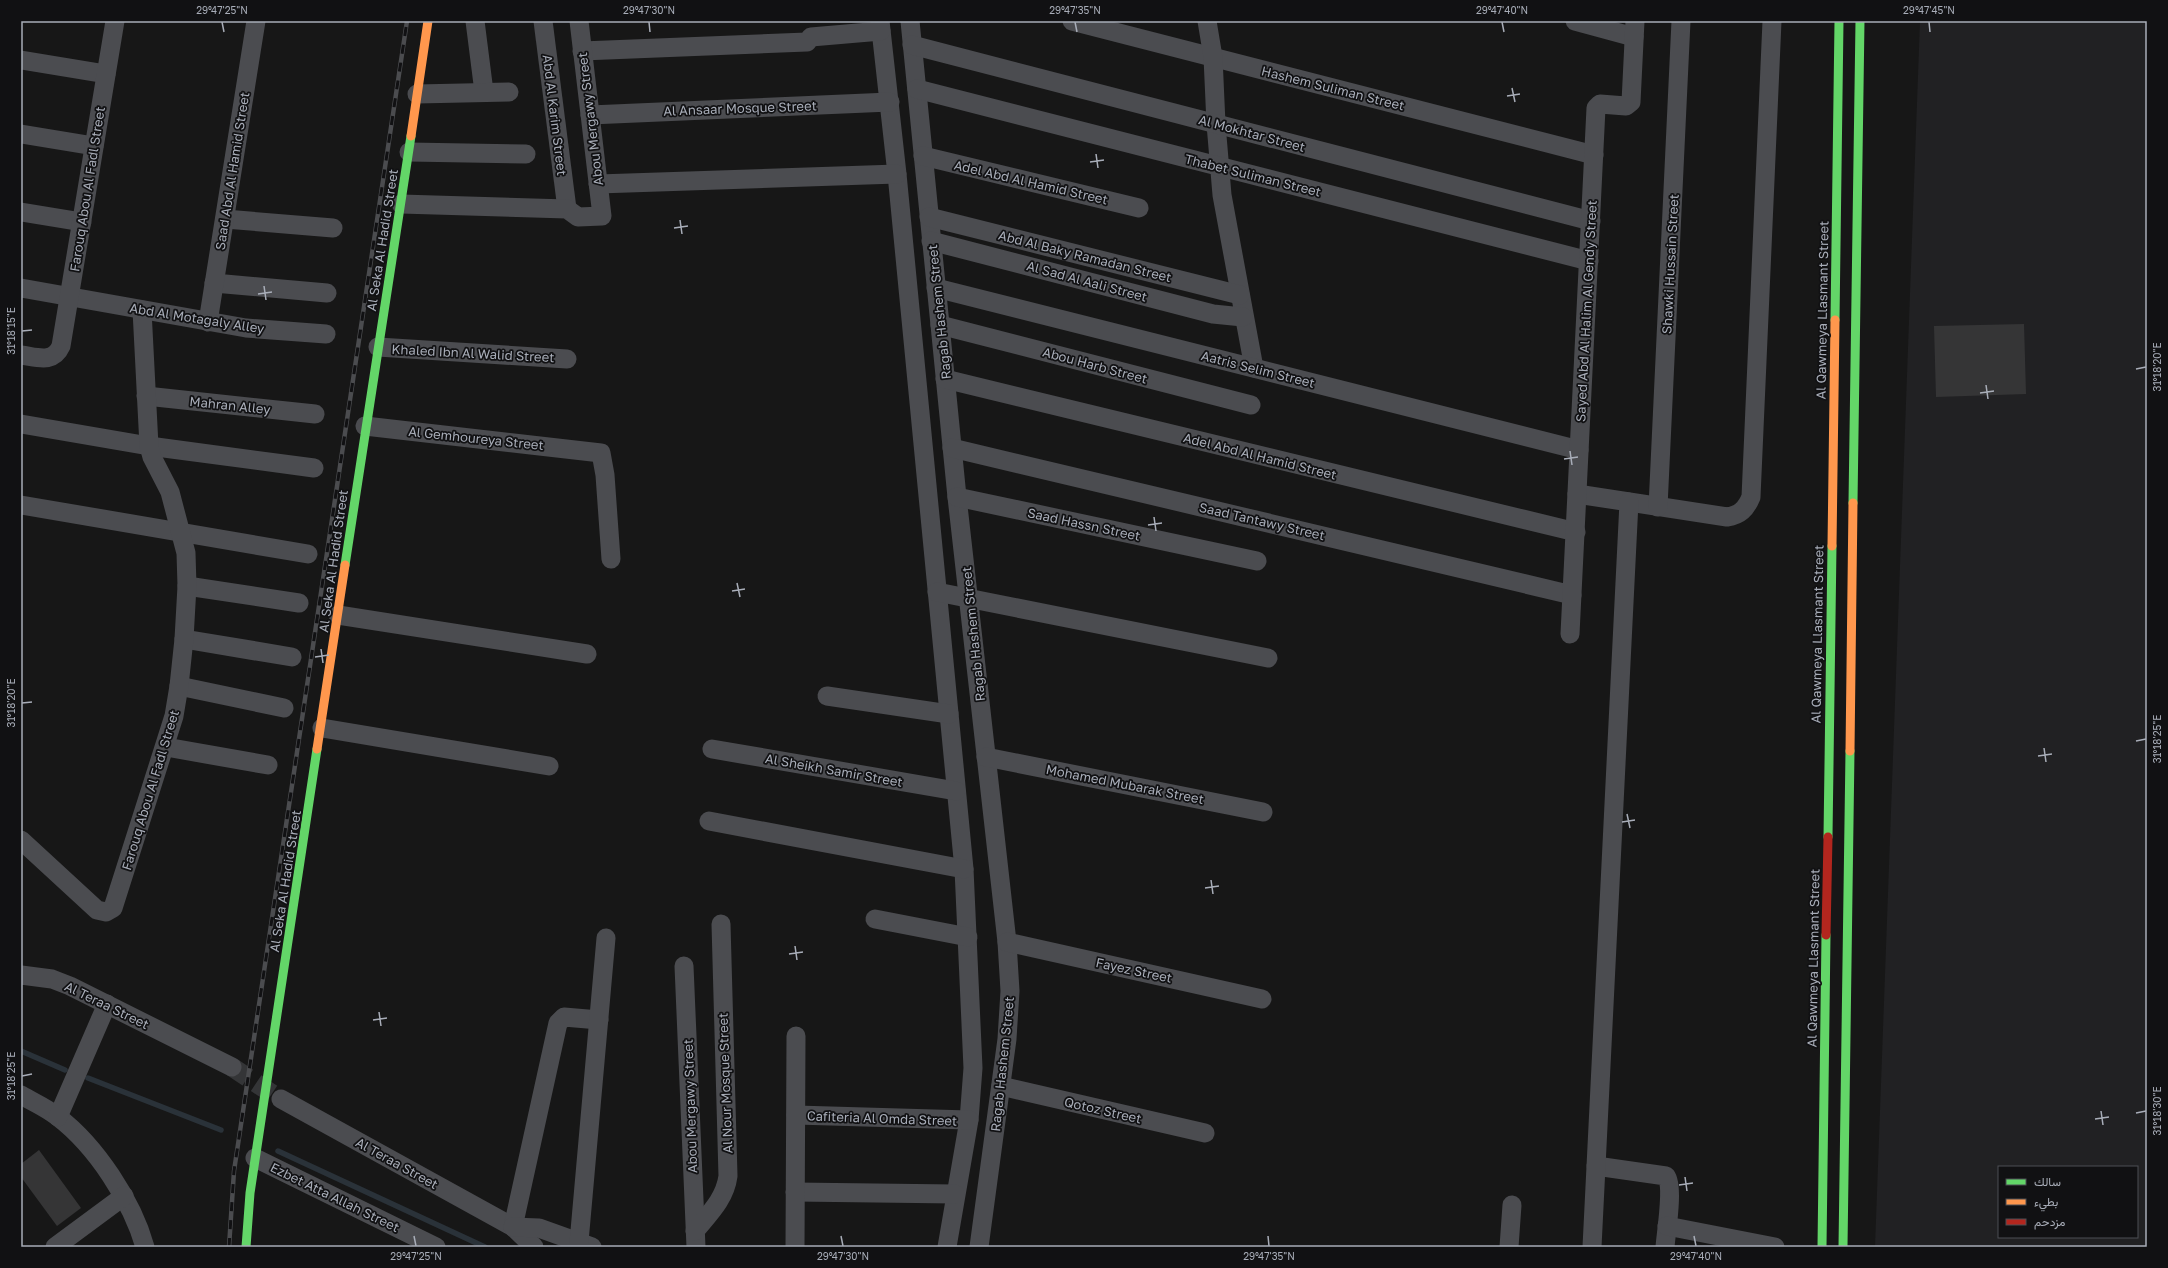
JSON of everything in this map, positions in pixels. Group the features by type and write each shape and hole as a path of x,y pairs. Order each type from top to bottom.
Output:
{"main road":[{"name":"Al Seka Al Hadid Street","path":"246,1247 250,1193 255,1158 322,728 365,426 401,204 428,21"},
{"name":"Al Qawmeya Llasmant Street","path":"1839,21 1840,688 1834,1083 1843,1247"},
{"name":"Al Qawmeya Llasmant Street","path":"1822,1247 1834,1083 1840,688 1860,21"}],"street":[{"name":"Farouq Abou Al Fadl Street","path":"21,355 44,359 55,355 61,346 115,21"},
{"name":"Saad Abd Al Hamid Street","path":"208,322 256,21"},
{"path":"474,21 484,92"},
{"name":"Abd Al Karim Street","path":"543,21 567,209"},
{"name":"Abou Mergawy Street","path":"567,209 578,217 602,216 579,21"},
{"name":"Ragab Hashem Street","path":"910,21 957,497 1007,942 1010,990 1007,1039 979,1247"},
{"name":"Hashem Suliman Street","path":"1072,21 1594,156"},
{"path":"1207,21 1213,57 1218,167 1243,317 1254,368"},
{"path":"1575,21 1634,29"},
{"name":"Shawki Hussain Street","path":"1658,506 1681,21"},
{"path":"1578,494 1727,517 1742,511 1751,497 1772,21"},
{"path":"582,51 807,42 811,37 881,26"},
{"name":"Ragab Hashem Street","path":"881,26 890,102 964,869 968,937 973,1068 969,1120 947,1247"},
{"name":"Sayed Abd Al Halim Al Gendy Street","path":"1570,634 1597,106 1600,104 1626,106 1631,102 1634,29"},
{"name":"Al Mokhtar Street","path":"912,45 1591,221"},
{"path":"21,60 106,74"},
{"name":"Thabet Suliman Street","path":"917,89 1218,167 1589,260"},
{"path":"417,94 509,92"},
{"name":"Al Ansaar Mosque Street","path":"590,115 890,102"},
{"path":"21,134 94,146"},
{"path":"409,152 526,154"},
{"name":"Adel Abd Al Hamid Street","path":"924,156 1139,208"},
{"path":"598,184 897,174"},
{"path":"401,204 567,209"},
{"path":"21,212 82,222"},
{"name":"Abd Al Baky Ramadan Street","path":"929,216 1240,295"},
{"path":"225,218 333,228"},
{"name":"Al Sad Al Aali Street","path":"931,241 1213,314 1243,317"},
{"path":"214,283 327,293"},
{"name":"Abd Al Motagaly Alley","path":"21,288 246,328 326,334"},
{"name":"Aatris Selim Street","path":"936,288 1579,450"},
{"name":"Farouq Abou Al Fadl Street","path":"21,840 97,910 106,912 113,908 166,747 180,686 187,586 186,553 170,492 152,458 149,446 142,310"},
{"name":"Abou Harb Street","path":"940,325 1251,405"},
{"name":"Khaled Ibn Al Walid Street","path":"378,347 567,359"},
{"name":"Adel Abd Al Hamid Street","path":"945,379 1576,532"},
{"name":"Mahran Alley","path":"146,396 314,414"},
{"path":"21,424 149,446 314,468"},
{"name":"Al Gemhoureya Street","path":"365,426 586,450 601,453 612,559"},
{"name":"Saad Tantawy Street","path":"952,448 1572,595"},
{"name":"Saad Hassn Street","path":"957,497 1257,561"},
{"path":"1592,1247 1630,502"},
{"path":"21,505 308,554"},
{"path":"187,586 299,603"},
{"path":"937,592 1268,658"},
{"path":"338,615 588,654"},
{"path":"184,639 292,657"},
{"path":"180,686 284,708"},
{"path":"826,696 949,714"},
{"path":"322,728 549,766"},
{"path":"166,747 268,765"},
{"name":"Al Sheikh Samir Street","path":"712,749 956,791"},
{"name":"Mohamed Mubarak Street","path":"986,756 1263,812"},
{"path":"709,821 964,869"},
{"path":"875,919 968,937"},
{"name":"Al Nour Mosque Street","path":"695,1239 722,1198 727,1187 728,1176 721,924"},
{"path":"586,1244 606,938"},
{"name":"Fayez Street","path":"1007,942 1262,998"},
{"name":"Abou Mergawy Street","path":"684,966 695,1239"},
{"name":"Al Teraa Street","path":"21,974 52,979 107,1004 232,1067"},
{"path":"58,1117 107,1004"},
{"path":"513,1227 558,1023 564,1017 600,1020"},
{"path":"795,1247 796,1036"},
{"name":"Qotoz Street","path":"971,1095 1000,1094 1205,1133"},
{"path":"21,1095 58,1117 95,1154 124,1196 141,1233 145,1247"},
{"name":"Al Teraa Street","path":"282,1099 513,1227 534,1247"},
{"name":"Cafiteria Al Omda Street","path":"796,1116 969,1120"},
{"name":"Ezbet Atta Allah Street","path":"255,1158 436,1247"},
{"path":"1596,1166 1666,1176 1668,1179 1669,1191 1665,1247"},
{"path":"795,1192 955,1194"},
{"path":"55,1247 124,1196"},
{"path":"1509,1247 1512,1205"},
{"path":"1667,1226 1775,1247"},
{"name":"Al Teraa Street","path":"513,1227 539,1228 586,1244"}],"shaded area":[{"path":"1920,21 2147,21 2147,1247 1875,1247"}],"building":[{"path":"2024,324 2026,394 1936,397 1934,326"},
{"path":"39,1150 81,1208 57,1226 21,1177 21,1164"}],"waterway":[{"path":"21,1051 65,1070"},
{"path":"88,1078 221,1130"},
{"path":"278,1151 485,1247"}],"tunnel":[{"path":"232,1067 277,1097"}],"railway":[{"path":"229,1247 234,1171 407,21"}],"traffic: fast":[{"path":"1835,320 1839,21"},
{"path":"1853,503 1860,21"},
{"path":"345,565 411,136"},
{"path":"1828,837 1832,546"},
{"path":"246,1247 250,1193 317,749"},
{"path":"1843,1247 1850,751"},
{"path":"1822,1247 1826,935"}],"traffic: slow":[{"path":"411,136 428,21"},
{"path":"1832,546 1835,320"},
{"path":"1850,751 1853,503"},
{"path":"317,749 345,565"}],"traffic: jam":[{"path":"1826,935 1828,837"}]}
